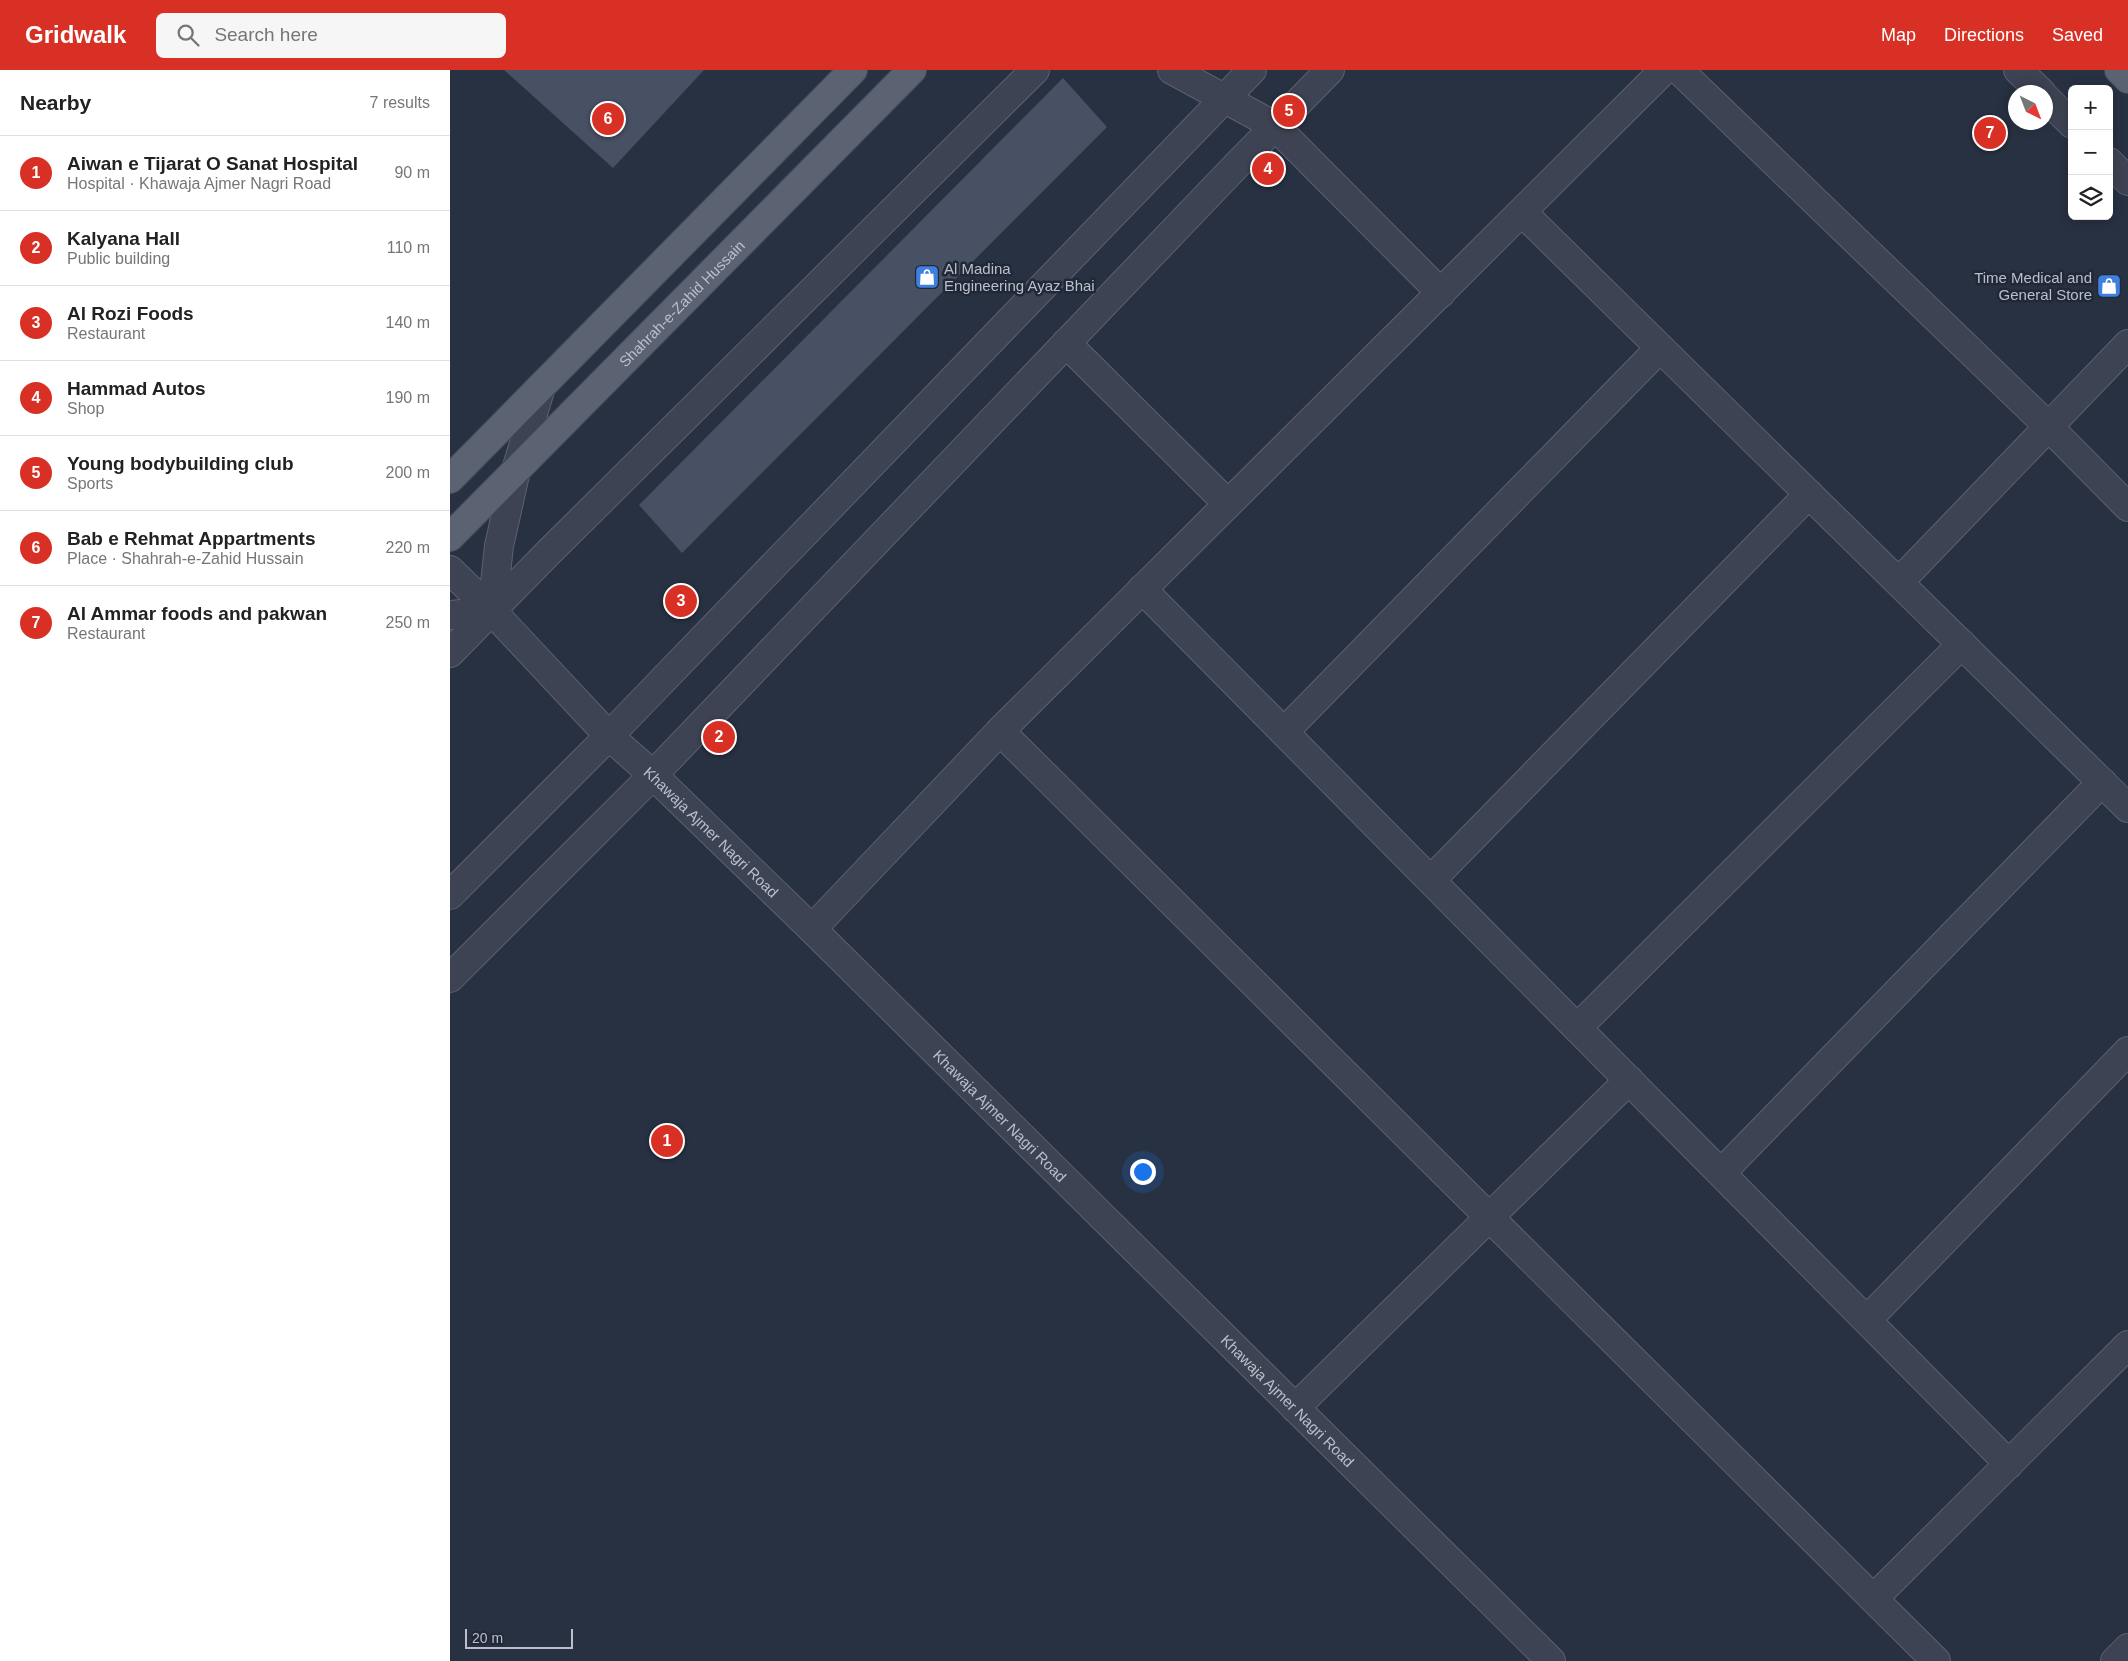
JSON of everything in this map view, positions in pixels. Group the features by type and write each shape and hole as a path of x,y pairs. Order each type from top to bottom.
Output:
{"main road":[{"path":"450,479 853,70"},
{"name":"Shahrah-e-Zahid Hussain","path":"450,537 912,70"},
{"path":"2119,70 2128,78"}],"street":[{"path":"450,654 548,553 1035,70"},
{"path":"1172,70 1275,126 1440,293"},
{"path":"450,894 610,736 1252,70"},
{"path":"450,978 652,775 1330,70"},
{"path":"812,929 1000,730 1664,70"},
{"path":"1679,70 2048,426 2128,507"},
{"path":"2018,70 2034,85"},
{"path":"2053,105 2068,120"},
{"path":"2113,166 2128,182"},
{"path":"1522,212 2128,808"},
{"path":"1066,343 1228,504"},
{"path":"1899,582 2128,344"},
{"path":"1284,732 1660,348"},
{"path":"492,611 499,546 516,470 541,387"},
{"path":"1431,880 1808,494"},
{"name":"Khawaja Ajmer Nagri Road","path":"450,570 492,611 610,736 812,929 1551,1661"},
{"path":"1142,589 2009,1464"},
{"path":"450,615 492,611"},
{"path":"1577,1028 1962,644"},
{"path":"1000,730 1936,1661"},
{"path":"1721,1173 2102,782"},
{"path":"1867,1320 2128,1052"},
{"path":"1295,1408 1629,1080"},
{"path":"1874,1598 2128,1345"},
{"path":"2115,1661 2128,1648"}],"building":[{"path":"504,70 704,70 613,168"},
{"path":"1063,78 1107,127 682,553 639,505"}],"place":[{"name":"Young bodybuilding club","path":"1289,111"},
{"name":"Bab e Rehmat Appartments","path":"608,119"},
{"name":"Al Ammar foods and pakwan","path":"1990,133"},
{"name":"Hammad Autos","path":"1268,169"},
{"name":"Al Madina Engineering Ayaz Bhai","path":"927,277"},
{"name":"Time Medical and General Store","path":"2109,286"},
{"name":"Al Rozi Foods","path":"681,601"},
{"name":"Kalyana Hall","path":"719,737"},
{"name":"Aiwan e Tijarat O Sanat Hospital","path":"667,1141"}]}
